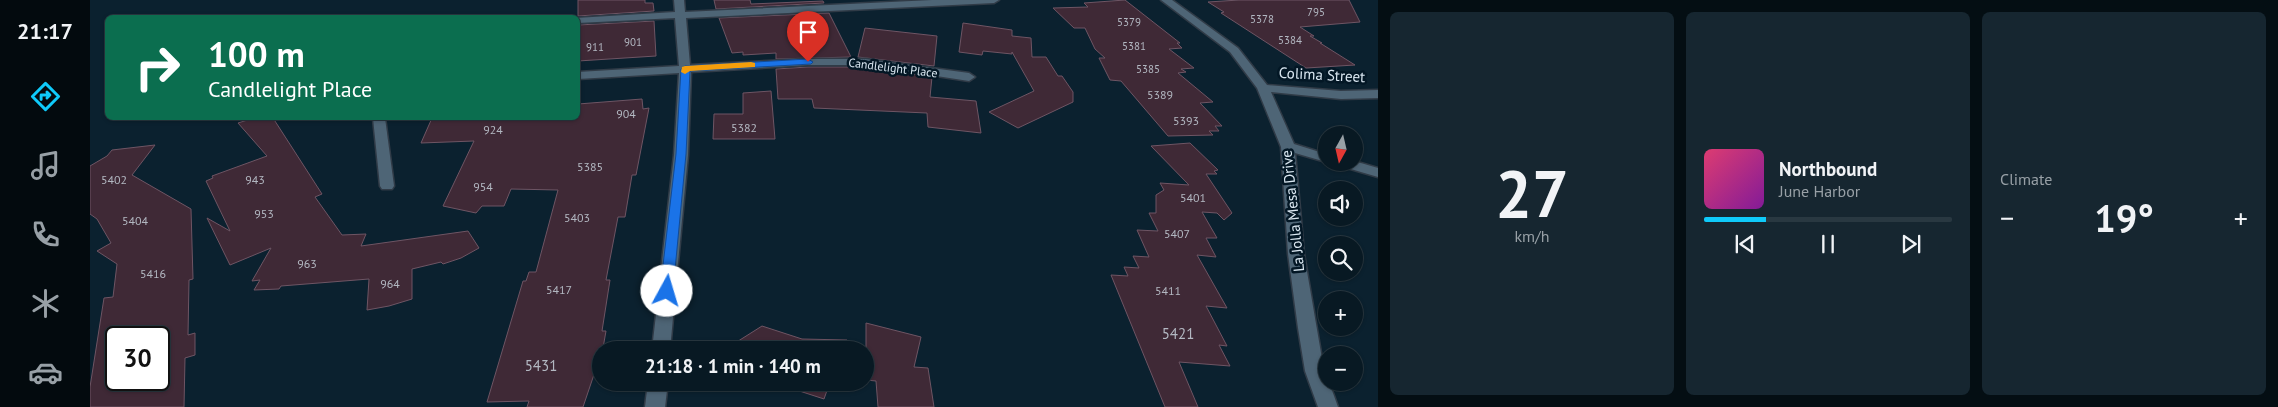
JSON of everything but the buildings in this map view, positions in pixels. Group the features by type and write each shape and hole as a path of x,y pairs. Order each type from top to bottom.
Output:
{"street":[{"path":"662,341 681,154 685,69 679,0"},
{"path":"580,20 994,0"},
{"name":"La Jolla Mesa Drive","path":"1166,0 1234,50 1263,88 1288,147 1296,254 1307,328 1315,371 1328,407"},
{"name":"Candlelight Place","path":"580,75 808,62 865,62 969,77"},
{"name":"Colima Street","path":"1263,88 1341,95 1378,94"},
{"path":"379,120 387,186"},
{"path":"1288,147 1318,156"},
{"path":"1363,168 1378,173"},
{"path":"655,407 657,391"}],"slow traffic":[{"path":"685,72 685,69 751,65"}],"route":[{"path":"667,291 681,154 685,69 808,62"}]}
